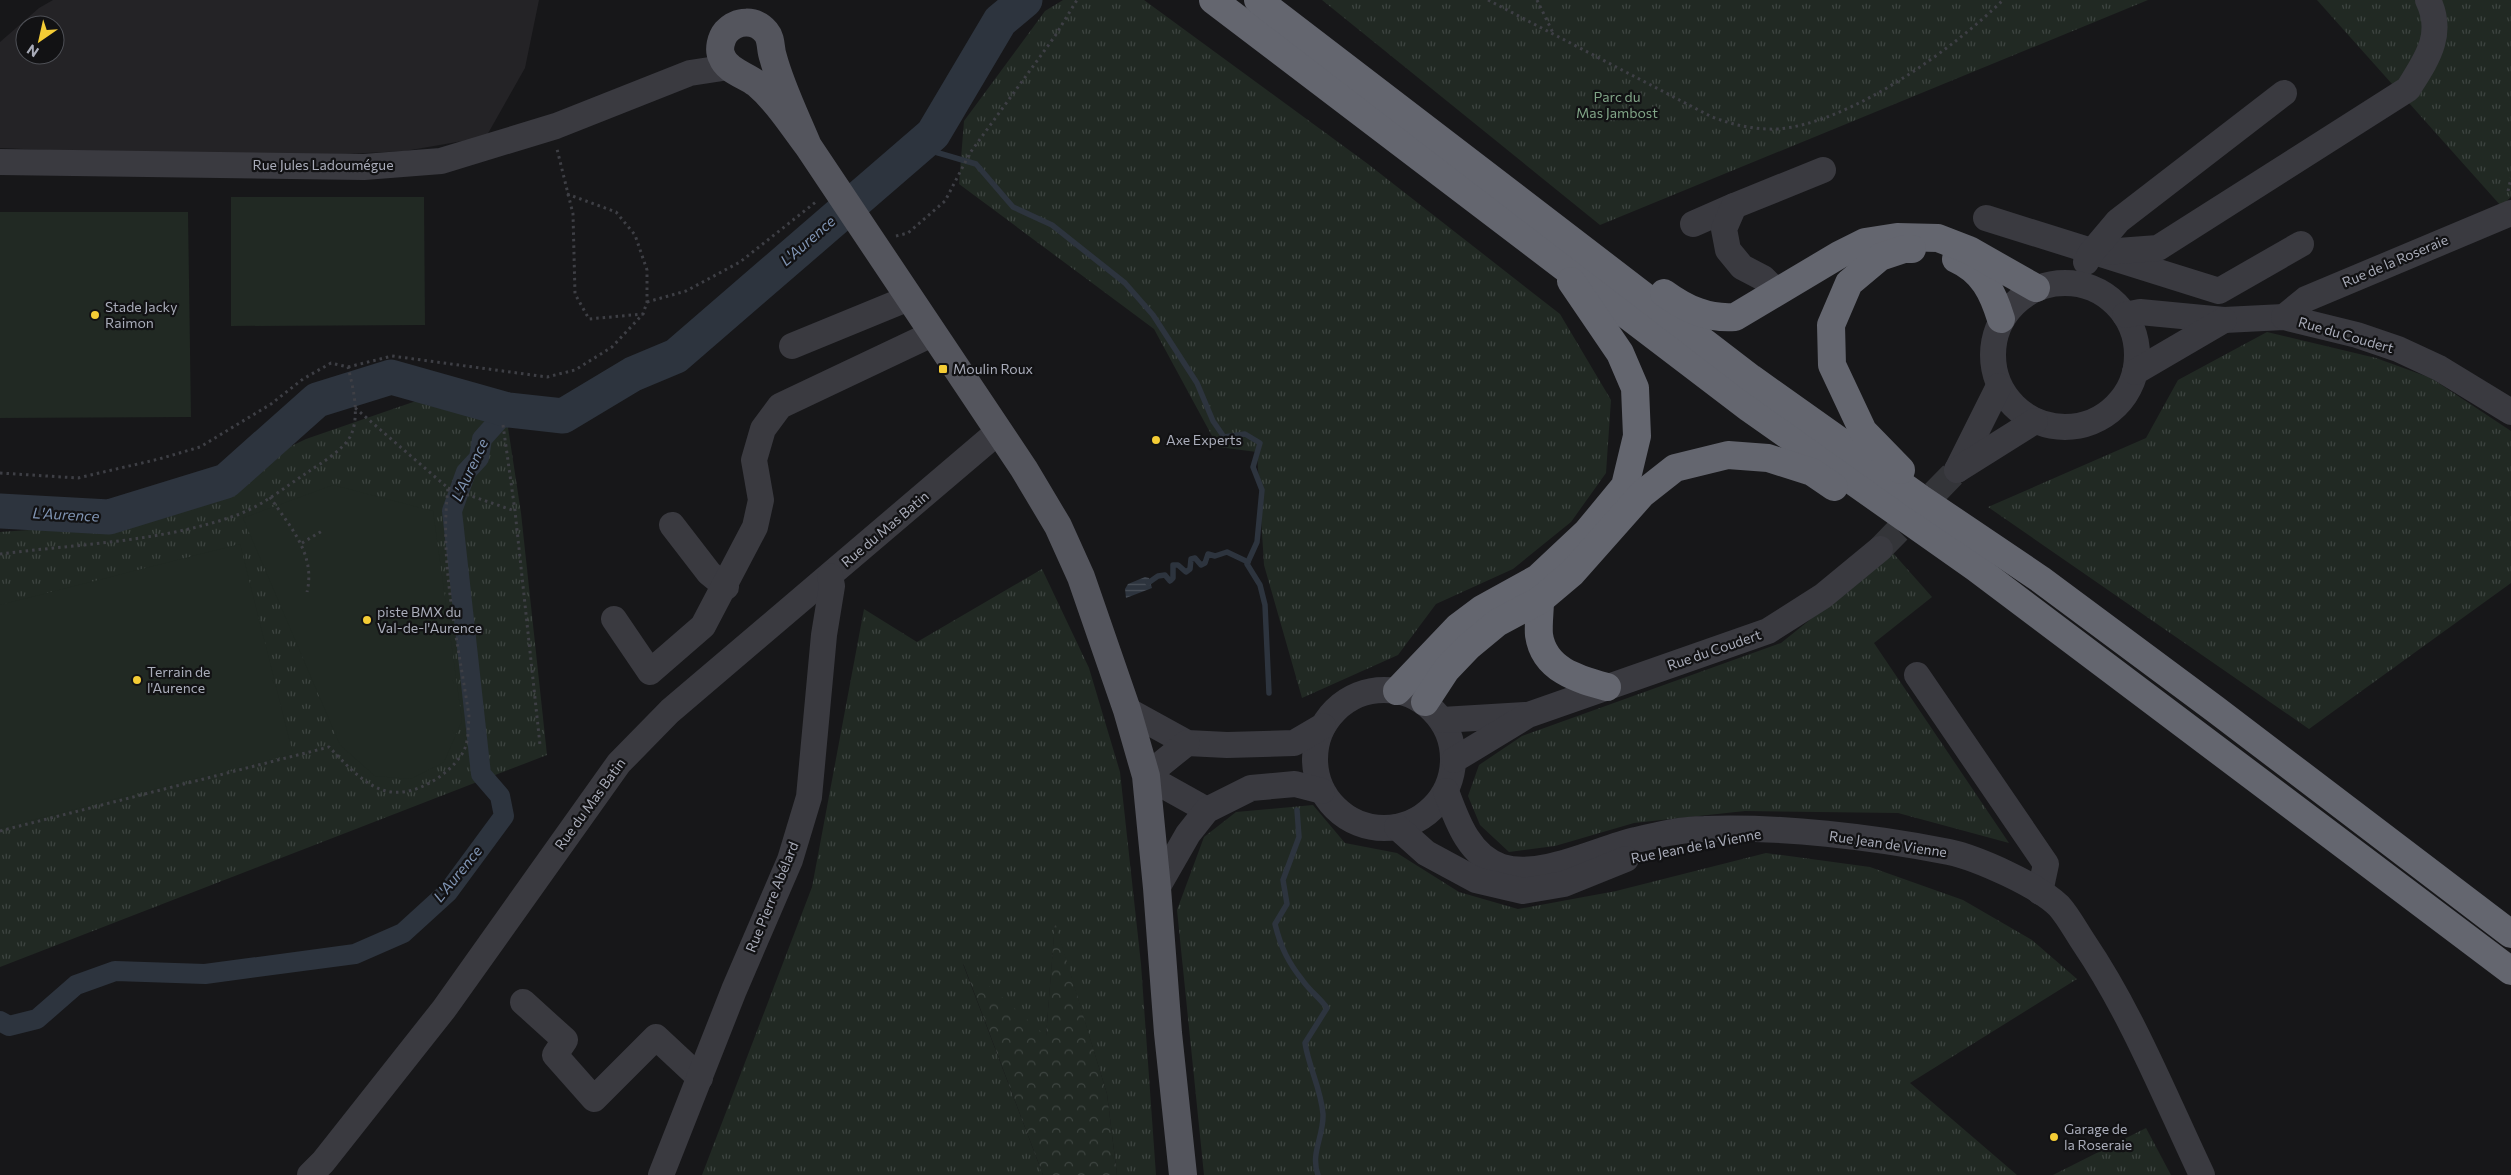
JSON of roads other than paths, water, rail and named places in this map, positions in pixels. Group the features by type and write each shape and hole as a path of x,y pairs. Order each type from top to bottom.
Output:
{"highway":[{"path":"1214,0 1749,408 1976,568 2511,971"},
{"path":"1258,0 1751,378 1920,498 2056,590 2293,767 2511,934"},
{"path":"1563,234 1614,256 1683,307 1718,318 1735,317 1865,242 1897,237 1938,238 1969,250 2036,288"},
{"path":"1920,498 1898,466 1863,431 1832,365 1831,325 1849,282 1880,257 1904,249 1937,252 1962,262 1980,275 1992,292 2001,319"},
{"path":"1397,691 1428,655 1458,627 1482,609 1538,578 1587,532 1625,486 1637,436 1635,388 1620,352 1558,262"},
{"path":"1433,711 1446,670 1468,646 1497,623 1540,600 1572,574 1642,494 1675,468 1728,455 1768,458 1812,472 1912,542 1976,568"},
{"path":"1540,600 1539,636 1550,662 1573,678 1607,687"}],"main road":[{"path":"733,42 750,23 759,26 767,33 771,42 771,52 808,146"},
{"path":"733,42 756,72 766,64 771,52"},
{"path":"733,42 808,146 932,334 999,431 1058,526 1081,577 1127,710 1146,776 1158,888 1168,1033 1183,1175"}],"street":[{"path":"2091,252 2158,248 2408,90 2431,52 2435,14 2428,0"},
{"name":"Rue Jules Ladoumégue","path":"0,162 364,168 441,161 556,126 690,73 733,42"},
{"path":"2076,283 2091,252 2118,221 2284,93"},
{"path":"1693,224 1823,170"},
{"path":"1734,206 1724,229 1728,250 1742,267 1764,278 1777,292"},
{"name":"Rue de la Roseraie","path":"2284,317 2306,299 2511,213"},
{"path":"1986,218 2219,292 2301,244"},
{"path":"2056,283 2076,283 2101,293 2112,300 2125,315 2134,333 2137,352 2135,372 2127,392 2118,403 2097,420 2076,426 2056,427 2035,421 2020,412 2008,400 1999,386 1992,364 1993,341 2001,319 2016,301 2036,288 2056,283"},
{"path":"792,346 909,298"},
{"name":"Rue du Coudert","path":"2125,315 2140,312 2224,320 2284,317 2357,335 2398,349 2439,368 2511,412"},
{"name":"Rue du Coudert","path":"2135,372 2224,320"},
{"path":"614,619 650,672 703,626 726,586 755,527 761,500 754,460 763,429 780,406 932,334"},
{"path":"1999,386 1956,470 2035,421"},
{"name":"Rue du Mas Batin","path":"310,1175 323,1162 444,1009 619,763 670,711 999,431"},
{"path":"672,525 708,573 726,586"},
{"name":"Rue du Coudert","path":"1454,760 1528,715 1768,632 1823,596 1880,549"},
{"name":"Rue Pierre Abélard","path":"661,1175 734,990 790,860 809,796 824,635 832,586 830,576"},
{"path":"1917,675 2046,864 2040,892"},
{"path":"1375,690 1397,691 1433,711 1451,739 1454,760 1452,776 1446,791 1433,808 1422,816 1397,827 1375,828 1354,821 1335,808 1322,791 1315,769 1316,747 1323,726 1336,709 1354,696 1375,690"},
{"path":"1127,710 1187,743 1227,745 1294,743 1323,726"},
{"name":"Rue du Coudert","path":"1433,711 1528,715"},
{"path":"1187,743 1146,776 1207,810"},
{"path":"1158,888 1188,834 1207,810 1251,788 1295,784 1322,791"},
{"name":"Rue Jean de Vienne","path":"1446,791 1460,827 1481,857 1503,867 1528,870 1564,862 1636,840 1702,829 1779,831 1847,837 1951,853 2004,873 2040,892 2059,906 2108,978 2202,1175"},
{"name":"Rue Jean de la Vienne","path":"1397,827 1426,852 1476,880 1523,891 1564,884 1630,858 1718,844 1779,831"},
{"path":"523,1002 565,1040 555,1055 594,1099 656,1037 700,1078"}],"waterway":[{"name":"L'Aurence","path":"0,511 109,517 226,481 317,400 391,377 508,410 563,416 633,374 676,356 933,134 1000,21 1025,0"},
{"path":"918,147 976,164 1013,207 1052,225 1125,283 1153,315 1197,383 1213,421 1224,437 1245,434 1260,443 1253,467 1262,490 1257,542 1247,564 1260,585 1265,605 1269,693"},
{"name":"L'Aurence","path":"0,1021 9,1026 37,1019 76,985 115,971 205,974 355,954 403,933 448,892 504,816 500,796 481,774 452,511 466,472 479,458 482,439 508,410"},
{"path":"1148,583 1158,576 1165,575 1170,581 1173,578 1173,565 1178,565 1186,572 1190,569 1191,559 1195,558 1201,565 1205,563 1208,554 1215,556 1227,552 1248,562"},
{"path":"1297,810 1299,837 1283,880 1287,904 1275,924 1283,948 1293,967 1327,1008 1305,1043 1320,1096 1323,1114 1322,1130 1316,1152 1318,1175"}],"tunnel":[{"path":"1880,549 1957,470"}],"place":[{"name":"Stade Jacky Raimon","path":"95,315"},
{"name":"Moulin Roux","path":"943,369"},
{"name":"Axe Experts","path":"1156,440"},
{"name":"piste BMX du Val-de-l'Aurence","path":"367,620"},
{"name":"Terrain de l'Aurence","path":"137,680"},
{"name":"Garage de la Roseraie","path":"2054,1137"}],"park label":[{"name":"Parc du Mas Jambost","path":"1617,105"}]}
